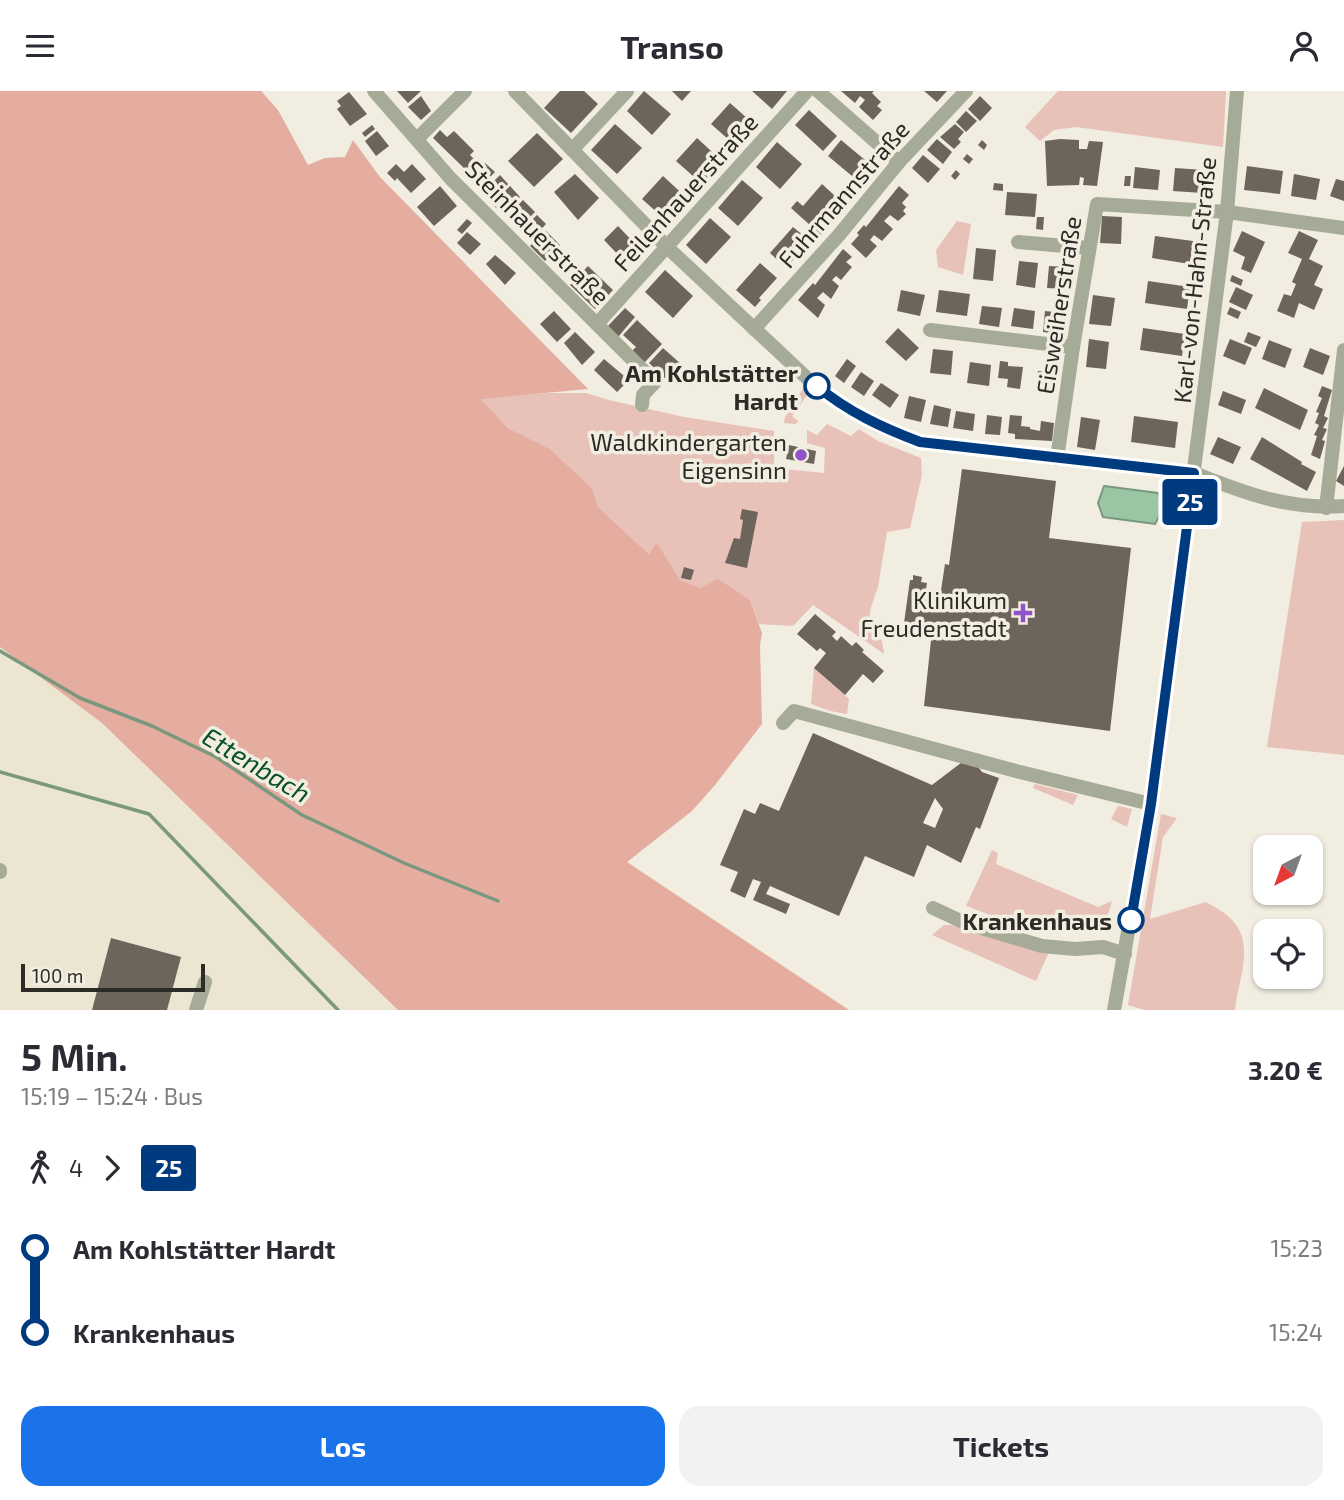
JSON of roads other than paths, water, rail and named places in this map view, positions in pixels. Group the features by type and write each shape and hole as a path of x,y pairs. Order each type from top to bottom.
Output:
{"street":[{"name":"Steinhauerstraße","path":"374,91 452,179 655,382 643,395 642,405"},
{"path":"416,139 465,91"},
{"path":"515,91 667,247 754,329 827,394 879,426 920,442 1194,473 1223,486 1281,504 1344,506"},
{"path":"572,150 627,91"},
{"name":"Feilenhauerstraße","path":"597,324 807,91"},
{"path":"818,91 899,162"},
{"name":"Fuhrmannstraße","path":"754,329 839,235 899,162 966,91"},
{"name":"Karl-von-Hahn-Straße","path":"1114,1010 1151,804 1227,212 1237,91"},
{"name":"Eisweiherstraße","path":"1057,459 1097,204 1227,212"},
{"path":"1227,212 1344,228"},
{"path":"1018,242 1090,248"},
{"path":"930,330 1073,347"},
{"path":"1326,507 1344,349"},
{"path":"783,723 794,711 1151,804"},
{"path":"933,908 965,923 1042,946 1075,949 1103,947 1125,954"},
{"path":"197,1010 205,982"}],"waterway":[{"name":"Ettenbach","path":"0,651 80,698 152,726 216,757 302,815 404,863 498,901"},
{"path":"0,772 149,814 338,1010"}],"place":[{"name":"Am Kohlstätter Hardt","path":"817,386"},
{"name":"Waldkindergarten Eigensinn","path":"801,455"},
{"name":"Klinikum Freudenstadt","path":"1023,613"},
{"name":"Krankenhaus","path":"1131,920"}]}
